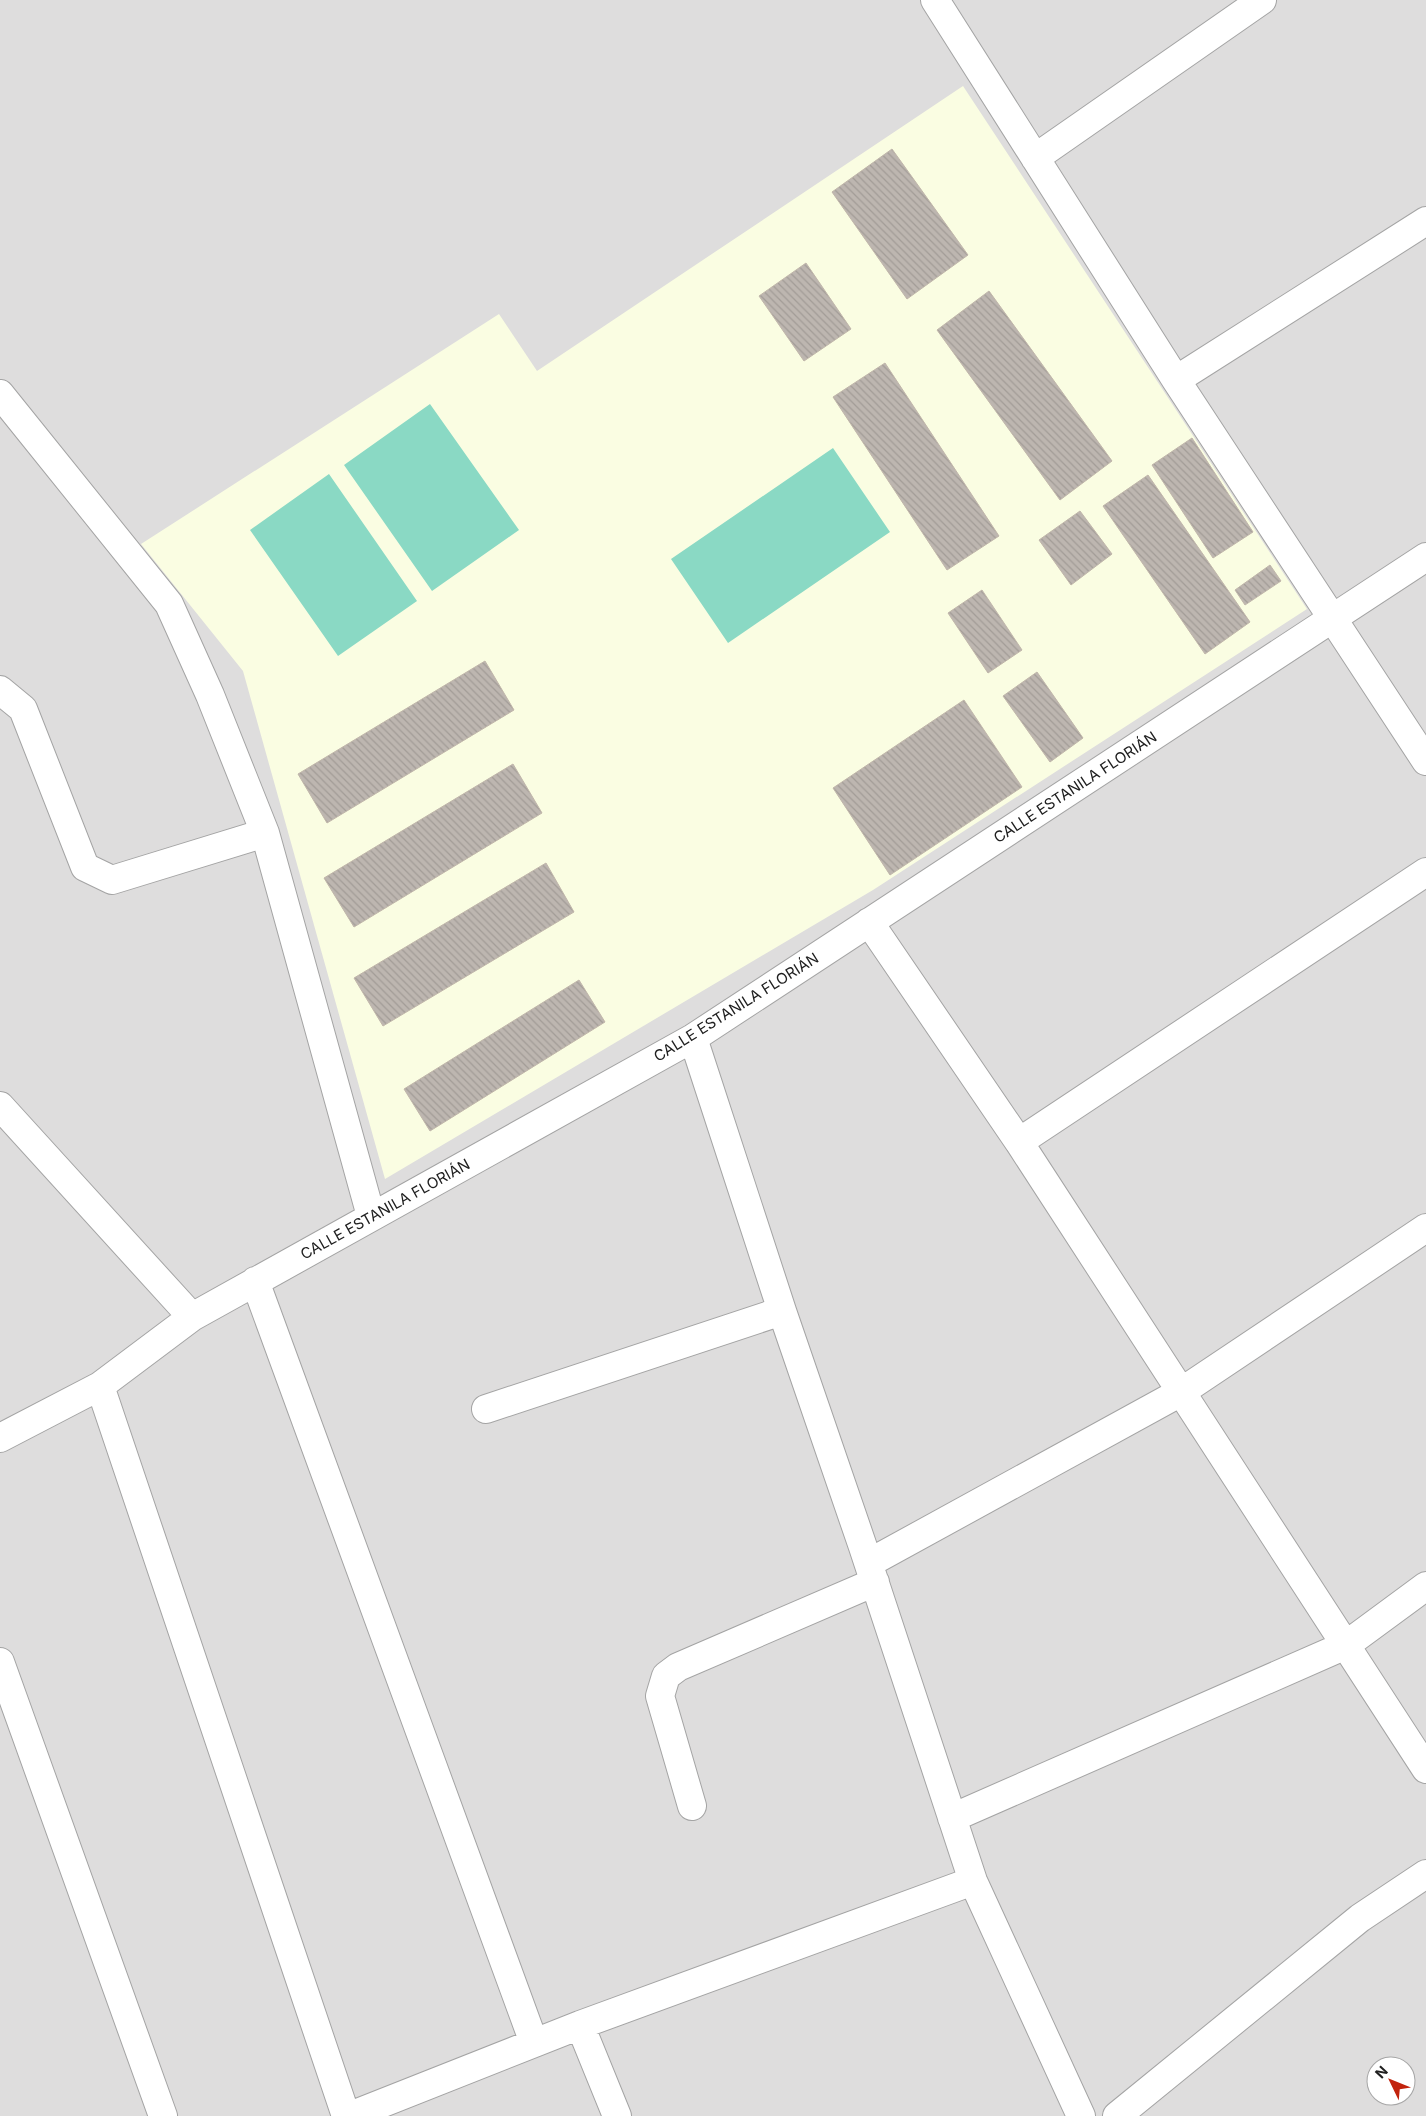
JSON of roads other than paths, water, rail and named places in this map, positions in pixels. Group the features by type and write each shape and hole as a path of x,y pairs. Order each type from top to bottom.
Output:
{"street":[{"path":"935,0 1176,380 1426,762"},
{"path":"1035,158 1262,0"},
{"path":"1176,380 1426,221"},
{"path":"0,394 169,604 210,695 265,832 371,1216"},
{"name":"CALLE ESTANILA FLORIÁN","path":"0,1438 100,1386 192,1317 693,1038 1426,557"},
{"path":"0,690 23,709 85,867 112,880 265,832"},
{"path":"1019,1142 1426,872"},
{"path":"869,922 1019,1142 1426,1769"},
{"path":"693,1038 782,1312 872,1572 973,1881 1081,2116"},
{"path":"0,1106 192,1317"},
{"path":"692,1806 660,1696 666,1676 678,1667 872,1572 1181,1392 1426,1228"},
{"path":"255,1281 534,2044"},
{"path":"486,1409 782,1312"},
{"path":"100,1386 360,2114 580,2025 973,1881"},
{"path":"952,1818 1346,1644 1426,1586"},
{"path":"0,1662 163,2116"},
{"path":"1117,2116 1360,1918 1426,1874"},
{"path":"580,2025 617,2116"}]}
